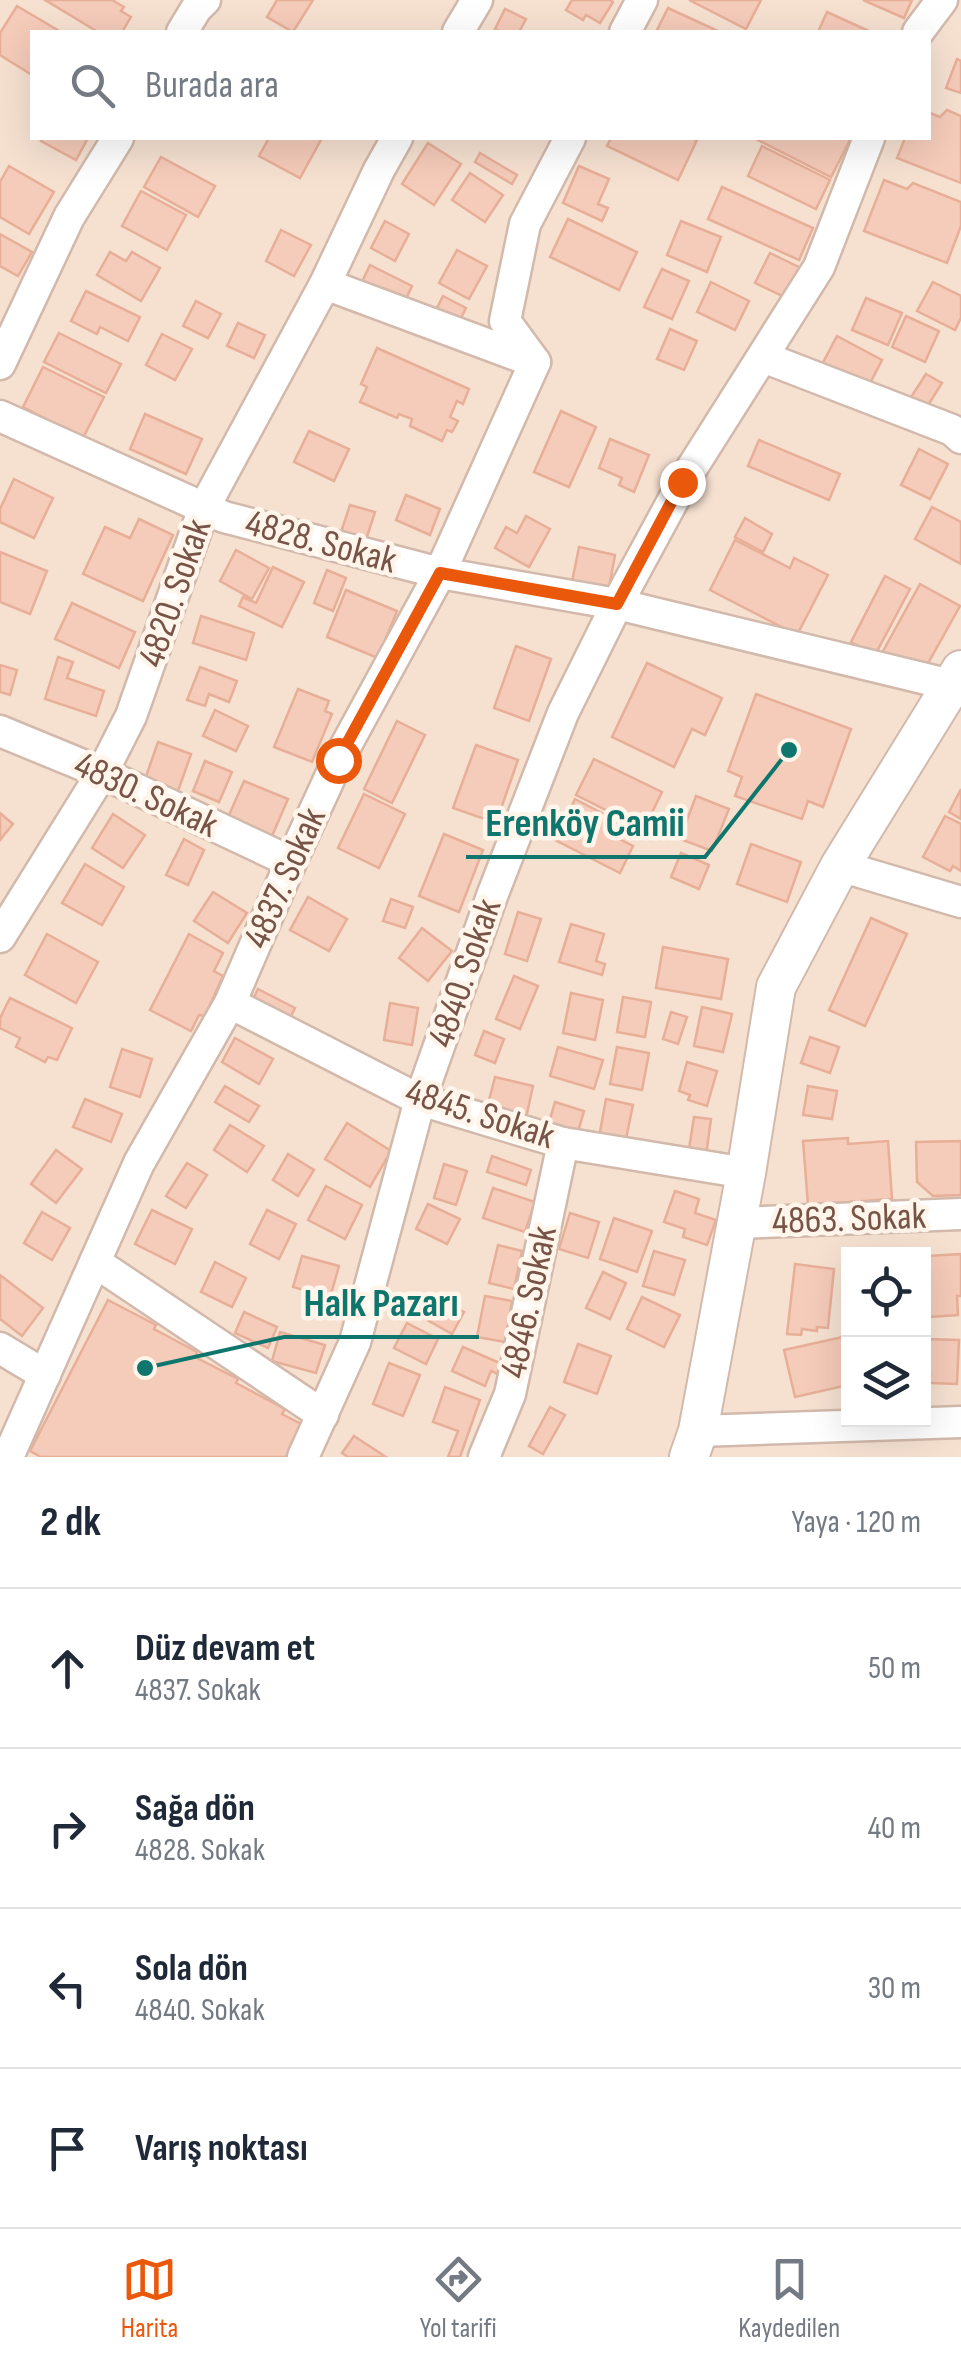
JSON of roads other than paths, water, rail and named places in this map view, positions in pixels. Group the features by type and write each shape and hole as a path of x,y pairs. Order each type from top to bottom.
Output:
{"street":[{"path":"183,30 206,0"},
{"path":"459,30 477,0"},
{"path":"626,30 642,0"},
{"path":"920,30 942,0"},
{"path":"0,364 70,217 117,140"},
{"name":"4820. Sokak","path":"0,937 102,773 131,716 204,508 325,284 396,140"},
{"path":"535,362 505,321 525,224 569,140"},
{"name":"4840. Sokak","path":"317,1443 354,1342 420,1100 492,896 563,713 682,482 819,267 869,140"},
{"path":"325,284 535,362"},
{"path":"763,357 952,430 961,438"},
{"name":"4837. Sokak","path":"8,1457 139,1162 230,1003 338,760 440,573 535,362"},
{"name":"4828. Sokak","path":"0,416 224,517 440,573 617,604 956,677"},
{"path":"956,677 840,866 776,987 737,1224 694,1444 961,1422"},
{"name":"4830. Sokak","path":"0,731 102,773 291,862"},
{"path":"840,866 961,902"},
{"name":"4845. Sokak","path":"230,1003 420,1100 563,1142 746,1173"},
{"name":"4846. Sokak","path":"484,1457 510,1394 563,1142"},
{"name":"4863. Sokak","path":"737,1224 961,1214"},
{"path":"95,1262 317,1443"},
{"path":"0,1348 45,1374"}],"place":[{"name":"Erenköy Camii","path":"789,750"},
{"name":"Halk Pazarı","path":"145,1368"}]}
